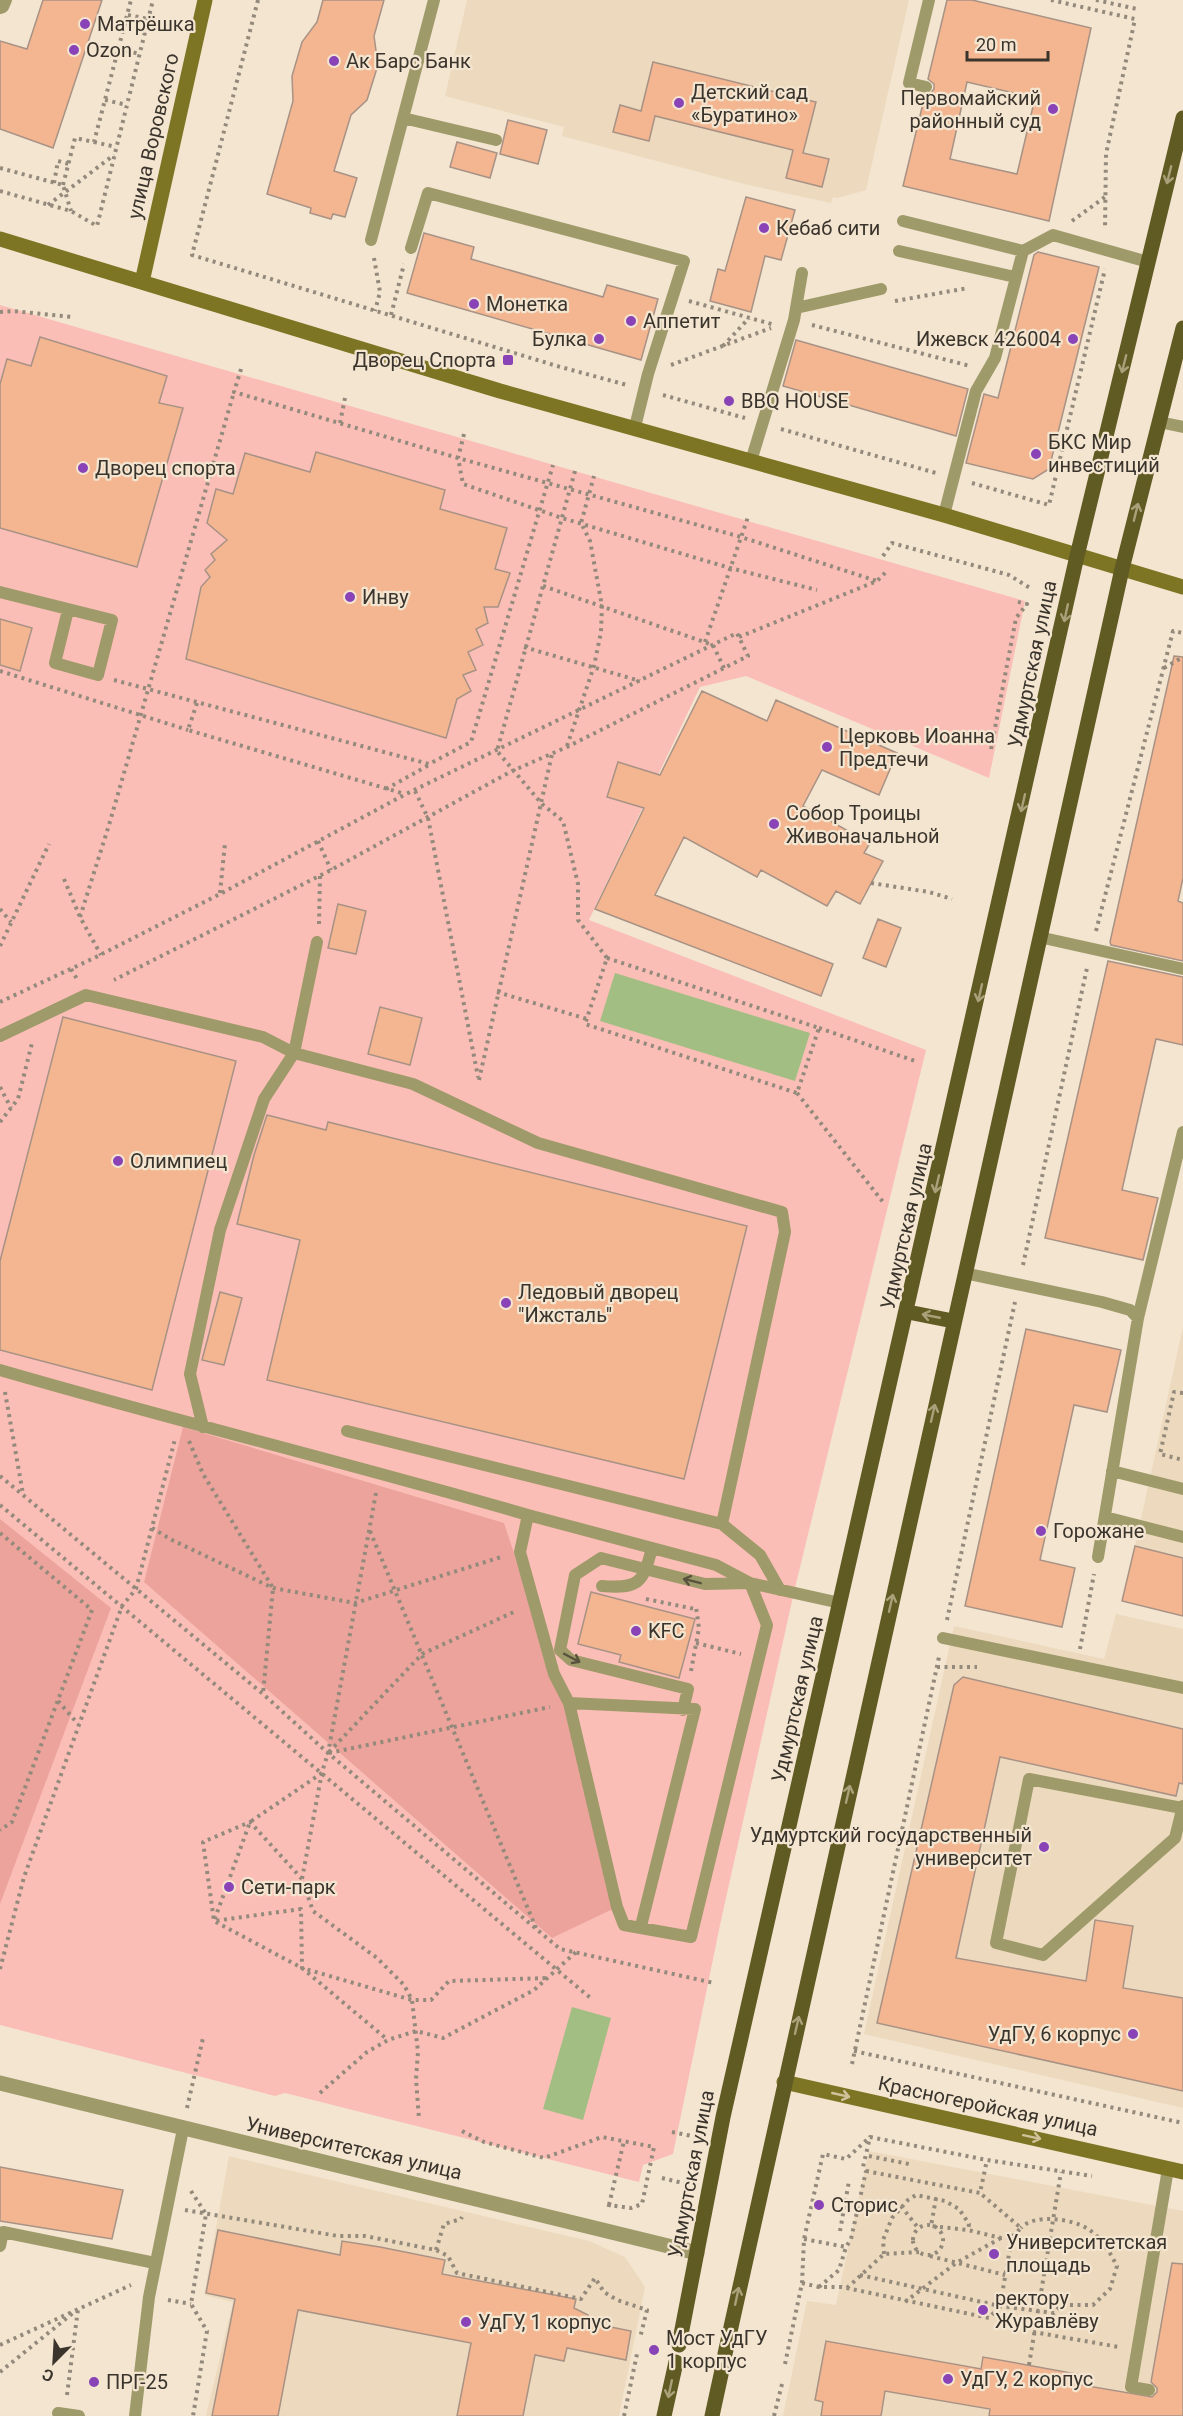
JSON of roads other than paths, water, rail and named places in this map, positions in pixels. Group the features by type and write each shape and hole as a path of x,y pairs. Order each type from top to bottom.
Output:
{"main road":[{"name":"улица Воровского","path":"142,282 205,0"},
{"name":"Удмуртская улица","path":"679,2345 723,2117 908,1312 1077,556 1183,118"},
{"path":"0,239 500,391 944,515 1183,587"},
{"path":"725,2354 1122,569 1183,328"},
{"path":"908,1312 953,1321"},
{"name":"Красногеройская улица","path":"784,2082 1176,2170"},
{"path":"664,2416 676,2362"},
{"path":"712,2416 722,2370"}],"street":[{"name":"Университетская улица","path":"0,2083 697,2253"}],"lane":[{"path":"0,8 6,0"},
{"path":"371,240 434,0"},
{"path":"927,87 909,83 929,0"},
{"path":"403,118 496,140"},
{"path":"411,248 428,193 684,261 648,374 634,427"},
{"path":"903,221 1023,251 1053,235 1148,262"},
{"path":"899,251 1015,277"},
{"path":"944,515 976,392 995,358 1023,251"},
{"path":"751,460 795,314 802,273"},
{"path":"795,314 881,289"},
{"path":"1159,422 1183,427"},
{"path":"0,592 112,620 98,675 55,663 68,610"},
{"path":"1039,937 1183,969"},
{"path":"203,1427 190,1374 220,1230 264,1100 294,1053 318,942"},
{"path":"0,1036 86,995 263,1037 294,1053 414,1084 538,1143 782,1212 785,1232 722,1524"},
{"path":"1098,1557 1138,1318 1183,1132"},
{"path":"964,1273 1130,1310 1138,1318"},
{"path":"1,1370 180,1421 380,1472 528,1515 716,1565 750,1583 767,1626 691,1937 641,1926 624,1925 617,1907 569,1703 554,1674 520,1552 528,1515"},
{"path":"347,1431 722,1524 760,1555 780,1590"},
{"path":"1112,1471 1183,1489"},
{"path":"1105,1518 1183,1537"},
{"path":"602,1586 626,1588 639,1581 647,1569 652,1548"},
{"path":"683,1710 688,1689 571,1660 560,1650 575,1575 601,1558 705,1584 750,1583 840,1603"},
{"path":"943,1638 1183,1688"},
{"path":"569,1703 695,1709 641,1926"},
{"path":"1029,1779 1183,1807 1175,1838 1042,1955 996,1943 1029,1779"},
{"path":"135,2416 154,2269 183,2129"},
{"path":"1149,2390 1131,2387 1176,2170"},
{"path":"0,2246 3,2232 154,2269"},
{"path":"61,2413 79,2416"}],"place":[{"name":"Матрёшка","path":"85,24"},
{"name":"Ozon","path":"74,50"},
{"name":"Ак Барс Банк","path":"334,61"},
{"name":"Детский сад «Буратино»","path":"679,103"},
{"name":"Первомайский районный суд","path":"1053,109"},
{"name":"Кебаб сити","path":"764,228"},
{"name":"Монетка","path":"474,304"},
{"name":"Аппетит","path":"631,321"},
{"name":"Булка","path":"599,339"},
{"name":"Ижевск 426004","path":"1073,339"},
{"name":"Дворец Спорта","path":"508,360"},
{"name":"BBQ HOUSE","path":"729,401"},
{"name":"БКС Мир инвестиций","path":"1036,454"},
{"name":"Дворец спорта","path":"83,468"},
{"name":"Инву","path":"350,597"},
{"name":"Церковь Иоанна Предтечи","path":"827,747"},
{"name":"Собор Троицы Живоначальной","path":"774,824"},
{"name":"Олимпиец","path":"118,1161"},
{"name":"Ледовый дворец \"Ижсталь\"","path":"506,1303"},
{"name":"Горожане","path":"1041,1531"},
{"name":"KFC","path":"636,1631"},
{"name":"Удмуртский государственный университет","path":"1044,1847"},
{"name":"Сети-парк","path":"229,1887"},
{"name":"УдГУ, 6 корпус","path":"1133,2034"},
{"name":"Сторис","path":"819,2205"},
{"name":"Университетская площадь","path":"994,2254"},
{"name":"ректору Журавлёву","path":"983,2310"},
{"name":"УдГУ, 1 корпус","path":"466,2322"},
{"name":"Мост УдГУ 1 корпус","path":"654,2350"},
{"name":"УдГУ, 2 корпус","path":"948,2379"},
{"name":"ПРГ-25","path":"94,2382"}]}
